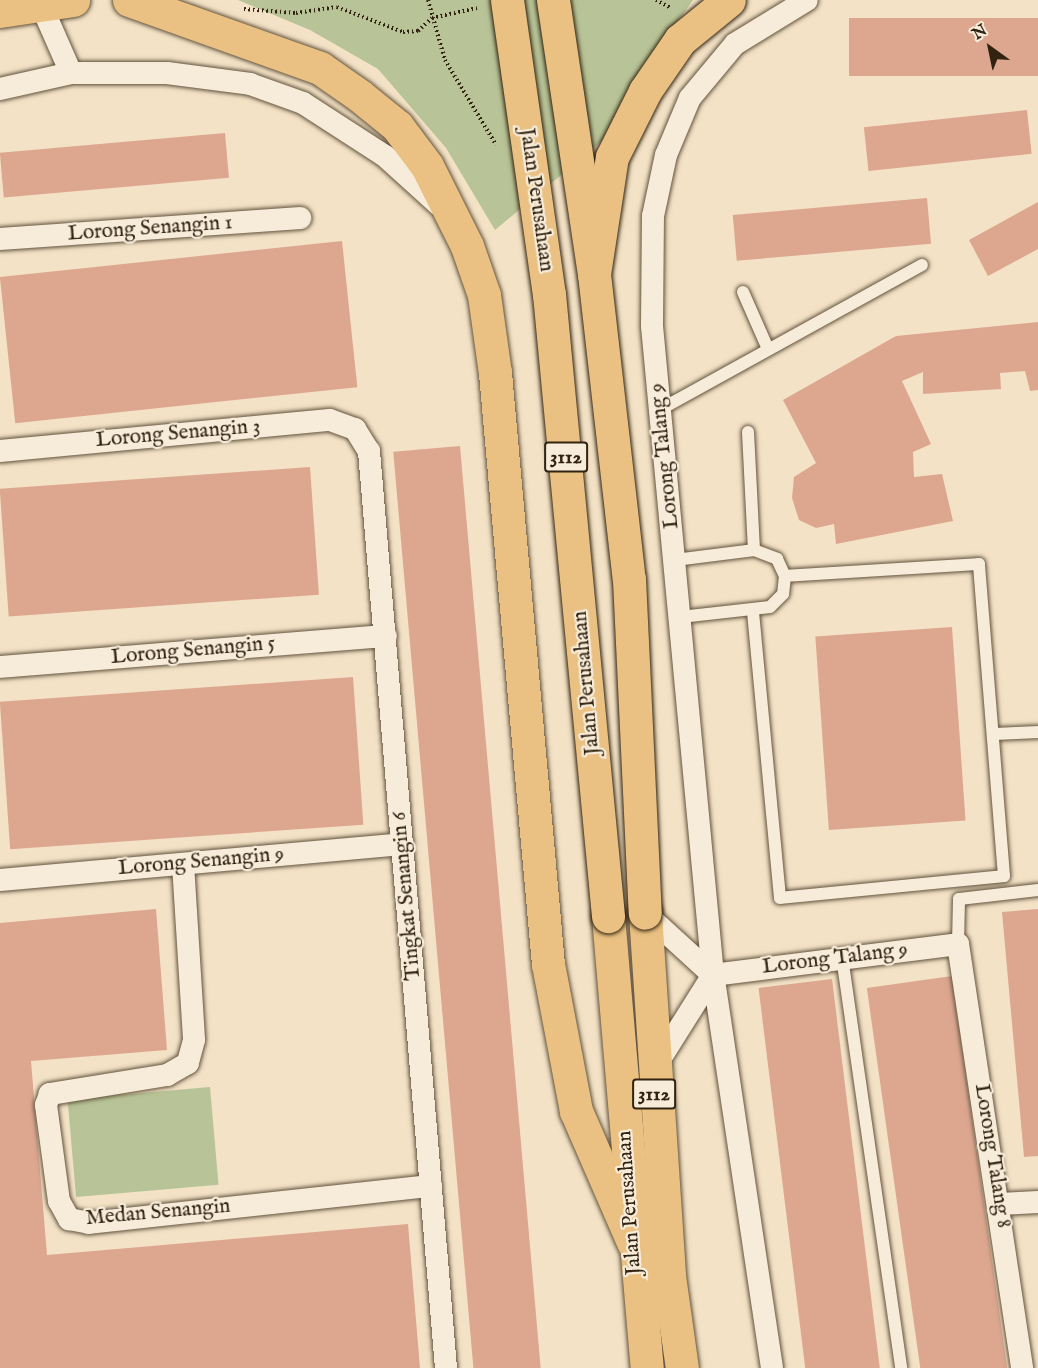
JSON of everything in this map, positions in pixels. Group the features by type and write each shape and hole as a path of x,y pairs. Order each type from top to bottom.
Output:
{"main road":[{"path":"129,0 320,68 397,126 415,150 451,216 484,295 495,372 548,964 576,1111 633,1242"},
{"name":"Jalan Perusahaan","path":"553,0 594,274 628,579 652,1071 669,1276 682,1368"},
{"path":"594,274 612,157 645,91 680,40 729,0"},
{"path":"0,11 58,3"},
{"name":"Jalan Perusahaan","path":"495,4 550,306 608,916 636,1286 647,1368"}],"street":[{"name":"Lorong Talang 9","path":"807,0 735,44 690,98 666,154 653,216 652,326 713,975 958,944"},
{"path":"58,3 72,73"},
{"path":"0,89 72,73 167,73 250,84 303,103 385,156 451,216"},
{"name":"Lorong Senangin 1","path":"0,239 300,218"},
{"name":"Lorong Senangin 3","path":"0,451 330,420 356,429"},
{"name":"Tingkat Senangin 6","path":"356,429 369,452 446,1368"},
{"name":"Lorong Senangin 5","path":"0,667 386,636"},
{"name":"Lorong Senangin 9","path":"0,880 402,844"},
{"name":"Medan Senangin","path":"183,864 195,1040 188,1063 167,1075 50,1094 46,1105 59,1201 69,1219 89,1223 431,1186"},
{"path":"645,913 713,975 772,1368"},
{"name":"Lorong Talang 8","path":"958,944 1000,1204 1022,1368"},
{"path":"652,1071 713,975"},
{"path":"1000,1204 1038,1202"}],"lane":[{"path":"661,409 922,265"},
{"path":"743,292 768,349"},
{"path":"748,432 754,550"},
{"path":"675,560 754,550 777,559 785,576 783,594 770,607 753,612 681,617"},
{"path":"753,612 780,897 1004,876 995,734 979,564 785,576"},
{"path":"995,734 1038,732"},
{"path":"958,944 959,899 1038,890"},
{"path":"842,957 901,1368"}],"path":[{"path":"201,25 252,5 296,13 322,5 403,32 418,31 432,18 495,4"}],"green space":[{"path":"238,0 693,0 630,87 602,141 495,230 446,148 378,69 310,30"},
{"path":"210,1087 219,1185 76,1197 68,1099"}],"building":[{"path":"849,18 1038,18 1038,76 849,76"},
{"path":"1027,110 1032,154 868,171 864,127"},
{"path":"225,133 229,178 4,198 0,153"},
{"path":"927,198 931,244 737,261 733,215"},
{"path":"1038,202 1038,249 988,276 969,240"},
{"path":"342,241 357,387 15,423 0,277"},
{"path":"1038,322 1038,390 1030,391 1025,371 1000,373 1001,389 923,394 923,372 902,381 931,444 913,452 914,477 942,474 953,521 836,544 834,524 816,528 799,520 792,498 794,477 816,463 783,400 896,336"},
{"path":"460,446 541,1368 473,1368 393,452"},
{"path":"310,467 319,595 9,616 0,489"},
{"path":"952,627 966,821 829,830 815,637"},
{"path":"353,677 363,825 10,849 0,702"},
{"path":"156,909 167,1050 31,1061 47,1255 408,1224 420,1368 0,1368 0,923"},
{"path":"1038,909 1038,1156 1024,1157 1002,912"},
{"path":"952,976 1007,1368 920,1368 867,988"},
{"path":"832,979 880,1368 805,1368 759,988"}]}
